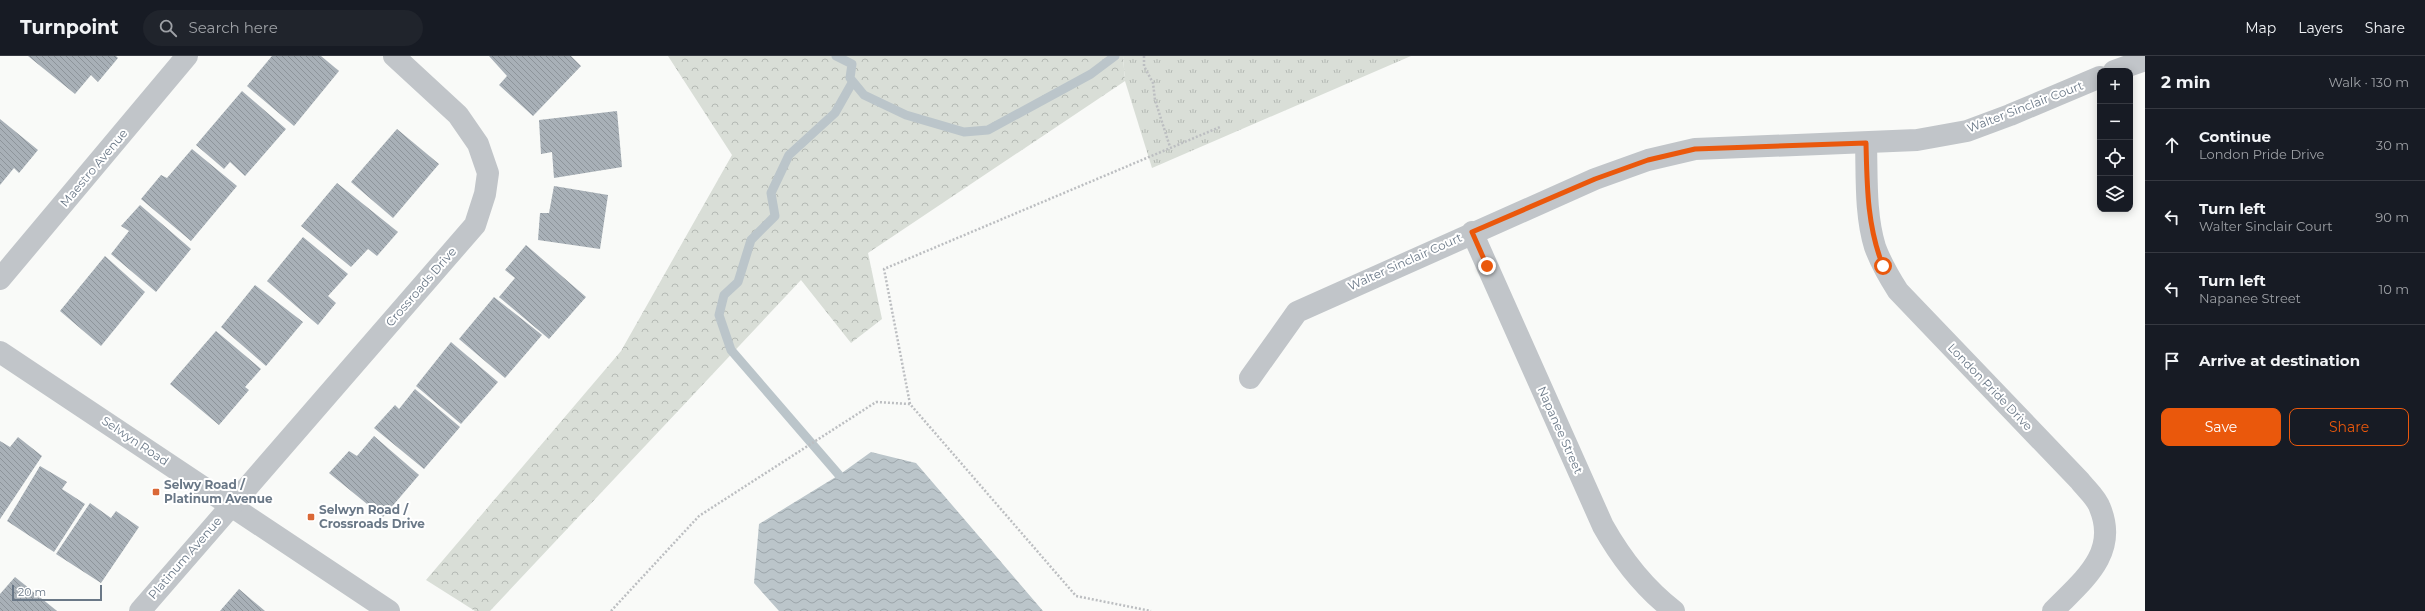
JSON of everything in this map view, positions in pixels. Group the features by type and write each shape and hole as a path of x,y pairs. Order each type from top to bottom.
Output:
{"street":[{"name":"Maestro Avenue","path":"0,279 187,56"},
{"name":"Crossroads Drive","path":"231,505 475,225 488,173 478,144 458,115 394,56"},
{"path":"2122,68 2145,60"},
{"name":"Walter Sinclair Court","path":"1250,378 1297,312 1472,232 1595,179 1648,160 1688,151 1917,140 1967,131 2010,115 2097,78"},
{"name":"London Pride Drive","path":"1866,143 1872,232 1883,266 1898,291 2080,481 2100,507 2106,536 2096,566 2053,611"},
{"name":"Napanee Street","path":"1472,232 1603,526 1615,547 1640,580 1674,611"},
{"name":"Selwyn Road","path":"0,352 389,611"},
{"name":"Platinum Avenue","path":"140,611 231,505"}],"path":[{"path":"1144,56 1144,66 1154,83 1155,100 1170,147"},
{"path":"1151,611 1076,596 910,404 884,269 1220,127"},
{"path":"611,611 699,516 876,402 910,404"}],"green space":[{"path":"668,56 1123,56 1125,81 868,253 882,319 851,343 801,280 490,611 475,611 426,580 621,351 732,155"},
{"path":"1123,56 1411,56 1152,168 1125,81"}],"water":[{"path":"871,452 916,463 1043,611 779,611 754,583 759,524 839,475"}],"building":[{"path":"28,56 116,56 118,58 98,82 91,75 75,94"},
{"path":"272,56 321,56 339,71 294,126 247,86"},
{"path":"489,56 571,56 581,66 533,116 499,85 507,76"},
{"path":"242,91 286,129 245,176 230,162 224,169 196,145"},
{"path":"617,111 622,167 554,178 552,152 541,154 539,120"},
{"path":"0,119 38,150 19,173 14,168 0,185"},
{"path":"397,129 439,164 393,218 351,182"},
{"path":"192,149 237,186 191,241 141,199 161,175 167,178"},
{"path":"337,183 398,232 377,256 368,249 351,267 301,226"},
{"path":"554,186 608,195 600,249 538,240 540,213 549,213"},
{"path":"140,205 191,249 156,292 111,254 129,231 121,226"},
{"path":"303,237 348,274 328,296 336,303 318,325 267,281"},
{"path":"526,245 586,297 549,339 499,297 515,278 505,270"},
{"path":"105,256 145,292 101,346 60,311"},
{"path":"255,285 303,322 266,366 221,327"},
{"path":"494,297 542,335 505,378 459,339"},
{"path":"216,331 261,369 245,387 249,390 219,425 170,384"},
{"path":"451,342 498,382 461,424 416,386"},
{"path":"415,389 460,427 424,469 374,428 395,405 399,409"},
{"path":"374,436 419,475 383,517 329,473 349,451 357,456"},
{"path":"18,437 42,456 0,519 0,441 10,447"},
{"path":"40,466 67,482 62,489 85,504 54,552 7,521"},
{"path":"90,503 111,518 116,511 139,527 101,583 56,554"},
{"path":"15,577 57,611 0,611 0,594"},
{"path":"239,589 265,611 220,611"}],"waterway":[{"path":"836,56 852,64 850,78 864,95 906,115 964,132 988,130 1091,74 1115,56"},
{"path":"839,475 731,350 719,315 724,295 738,282 751,240 775,216 771,193 789,155 835,113 852,83"}],"place":[{"name":"Selwy Road / Platinum Avenue","path":"156,492"},
{"name":"Selwyn Road / Crossroads Drive","path":"311,517"}],"route":[{"path":"1487,266 1472,232 1595,179 1648,160 1695,149 1866,143 1870,225 1875,246 1883,266"}]}
